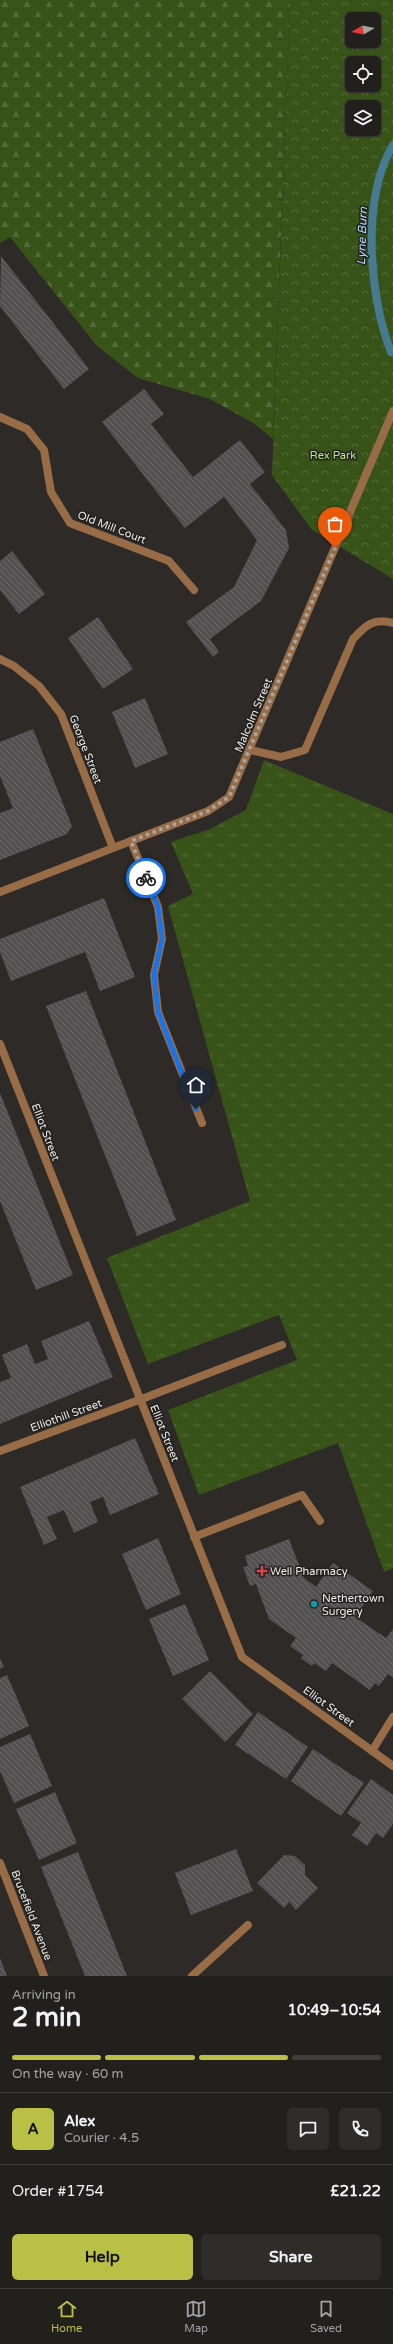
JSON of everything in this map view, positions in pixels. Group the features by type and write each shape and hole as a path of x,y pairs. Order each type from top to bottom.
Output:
{"street":[{"name":"Malcolm Street","path":"0,892 208,811 229,797 393,411"},
{"name":"Old Mill Court","path":"0,417 27,429 44,450 51,492 70,523 169,561 194,590"},
{"path":"250,750 281,757 305,750 353,639 367,624 385,621 393,623"},
{"name":"George Street","path":"0,659 14,666 38,686 61,714 113,848"},
{"path":"131,841 158,907 162,939 154,975 158,1012 202,1123"},
{"name":"Elliot Street","path":"0,1044 139,1400 242,1657 393,1766"},
{"name":"Elliothill Street","path":"0,1451 282,1345"},
{"path":"194,1537 302,1495 320,1521"},
{"path":"372,1751 393,1717"},
{"name":"Brucefield Avenue","path":"0,1863 44,1976"},
{"path":"192,1976 248,1925"}],"green space":[{"path":"0,0 290,0 273,439 253,423 210,399 138,378 97,346 10,237 0,243"},
{"name":"Rex Park","path":"290,0 393,0 393,579 311,529 272,475"},
{"path":"264,760 393,814 393,1568 384,1572 338,1443 199,1495 168,1410 297,1360 279,1315 148,1364 107,1258 250,1201 168,906 193,894 171,842 210,829 246,810"}],"building":[{"path":"1,256 89,369 64,389 0,306"},
{"path":"144,389 164,414 151,424 193,477 240,440 265,472 250,484 286,530 289,548 261,601 210,639 219,652 213,657 186,622 234,587 257,540 224,497 185,528 102,422"},
{"path":"12,551 45,594 19,614 0,590 0,561"},
{"path":"98,617 133,669 103,689 68,638"},
{"path":"145,698 168,754 135,768 112,712"},
{"path":"33,729 72,826 67,834 0,860 0,813 13,808 0,776 0,742"},
{"path":"104,898 135,977 100,991 85,952 11,981 0,952 0,939"},
{"path":"86,991 176,1220 137,1236 46,1006"},
{"path":"0,1093 73,1275 36,1290 0,1201"},
{"path":"89,1321 113,1377 0,1424 0,1382 11,1378 2,1355 27,1344 35,1364 48,1359 41,1341"},
{"path":"135,1438 159,1494 110,1515 103,1497 90,1502 98,1522 74,1533 64,1510 47,1517 57,1539 44,1545 20,1487"},
{"path":"158,1538 181,1594 146,1610 122,1554"},
{"name":"Nethertown Surgery","path":"289,1539 304,1578 316,1587 333,1563 373,1591 355,1617 386,1638 393,1629 393,1677 388,1674 379,1686 375,1683 370,1690 332,1663 326,1671 314,1663 312,1666 301,1658 303,1655 290,1646 296,1638 269,1619 256,1584 250,1586 243,1567 248,1566 245,1556"},
{"path":"185,1604 209,1660 173,1676 149,1619"},
{"path":"0,1658 4,1667 0,1669"},
{"path":"210,1671 253,1714 225,1742 182,1699"},
{"path":"7,1675 29,1726 0,1739 0,1678"},
{"path":"258,1712 308,1747 286,1779 235,1745"},
{"path":"30,1734 52,1786 14,1803 0,1771 0,1747"},
{"path":"313,1749 364,1783 341,1816 291,1781"},
{"path":"371,1779 393,1795 393,1824 383,1838 376,1833 367,1846 352,1835 361,1823 347,1813"},
{"path":"55,1792 77,1843 39,1860 16,1809"},
{"path":"236,1849 253,1891 191,1915 175,1873"},
{"path":"78,1852 127,1976 85,1976 41,1867"},
{"path":"284,1855 295,1856 305,1865 305,1875 318,1888 296,1910 289,1902 284,1908 257,1883"},
{"path":"0,1958 7,1976 0,1976"}],"waterway":[{"name":"Lyne Burn","path":"391,352 383,329 378,304 372,248 376,192 383,167 393,145"}],"way so far":[{"path":"146,878 131,841 208,811 229,797 335,548"}],"place":[{"name":"Well Pharmacy","path":"262,1571"},
{"name":"Nethertown Surgery","path":"314,1604"}],"route":[{"path":"146,878 158,907 162,939 154,975 158,1012 196,1109"}]}
